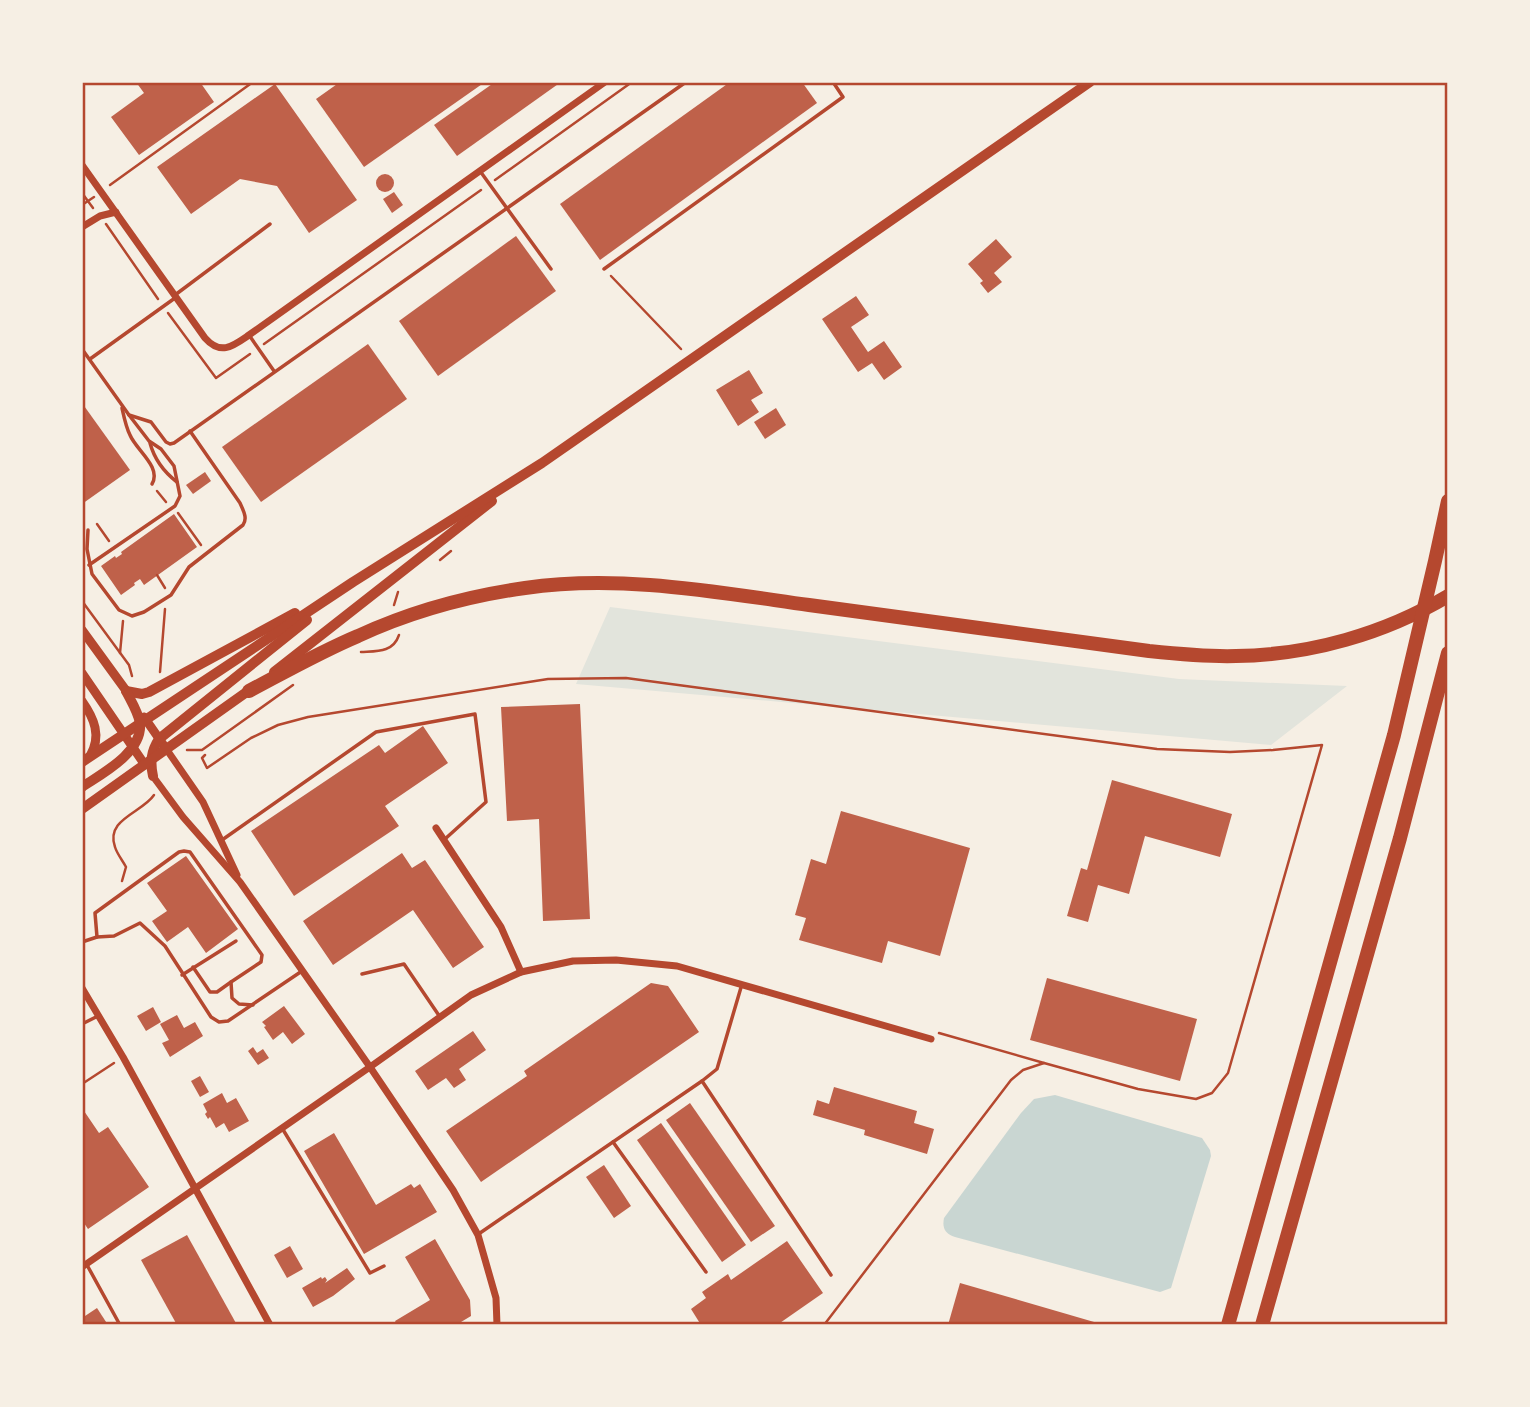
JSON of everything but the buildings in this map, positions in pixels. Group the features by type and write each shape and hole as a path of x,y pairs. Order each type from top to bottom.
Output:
{"highway":[{"path":"1228,1325 1376,802 1410,670 1448,501"},
{"path":"249,691 324,651 408,616 527,587 624,584 714,592 1149,651 1235,657 1308,649 1345,640 1377,630 1448,596"},
{"path":"1262,1325 1399,838 1448,653"}],"main road":[{"path":"86,760 353,582 541,463 1090,82"},
{"path":"82,809 249,691 541,463"},
{"path":"127,691 142,694 157,688 353,582"},
{"path":"153,776 148,763 159,739 353,582"},
{"path":"82,788 134,748 143,721 127,691"}],"street":[{"path":"82,165 211,344 218,348 227,348 605,82"},
{"path":"82,227 100,216 116,212"},
{"path":"82,629 127,691"},
{"path":"82,673 134,748 148,763"},
{"path":"82,701 96,725 96,744 86,760"},
{"path":"143,721 159,739 203,802 240,882"},
{"path":"153,776 183,817 240,882 453,1190 478,1235 496,1298 497,1325"},
{"path":"436,828 502,928 521,972"},
{"path":"84,1265 471,995 521,972 573,961 616,960 677,966 931,1039"},
{"path":"82,988 270,1325"}],"lane":[{"path":"129,415 151,422 170,444 686,82"},
{"path":"604,269 843,97 832,82"},
{"path":"480,171 551,270"},
{"path":"90,359 271,225"},
{"path":"249,335 274,372"},
{"path":"82,349 149,441 161,449 174,466 180,496 176,506 89,565"},
{"path":"120,402 130,436 154,470 155,479 152,484"},
{"path":"88,530 87,549 92,574 119,610 132,615 139,614 171,595 189,567 244,523 245,516 235,494 190,431"},
{"path":"149,441 153,454 169,476 178,483"},
{"path":"221,841 376,732 475,714 486,802 444,840"},
{"path":"97,937 95,913 184,850 190,852 262,955 261,962 217,992 210,992 193,967"},
{"path":"82,942 97,937 114,936 140,923 165,946 211,1017 219,1021 228,1021 303,971"},
{"path":"182,975 236,941"},
{"path":"362,974 404,964 440,1017"},
{"path":"231,982 232,998 239,1004 253,1005"},
{"path":"478,1235 717,1069 742,984"},
{"path":"82,1024 98,1016"},
{"path":"702,1081 831,1275"},
{"path":"282,1128 370,1273 384,1266"},
{"path":"613,1142 706,1272"},
{"path":"84,1265 120,1325"}],"path":[{"path":"82,205 253,82"},
{"path":"82,193 216,378 632,82"},
{"path":"604,269 691,359"},
{"path":"152,484 189,527 206,554"},
{"path":"157,575 165,587 159,675"},
{"path":"82,601 129,665 132,680 142,694"},
{"path":"120,653 124,612"},
{"path":"205,755 202,758 207,768 251,738 278,725 308,717 548,679 626,678 1157,749 1230,752 1322,745 1228,1073 1212,1093 1196,1099 1169,1095 1138,1089 933,1031 931,1039"},
{"path":"121,883 126,867 114,845 113,833 119,821 149,802 154,795"},
{"path":"82,1084 122,1057"},
{"path":"824,1325 1010,1080 1023,1070 1044,1063"}],"shaded area":[{"path":"610,607 1179,679 1347,686 1271,745 576,684"},
{"path":"1055,1095 1202,1138 1210,1150 1211,1156 1171,1288 1160,1292 955,1237 945,1230 944,1218 1021,1113 1034,1099"}]}
